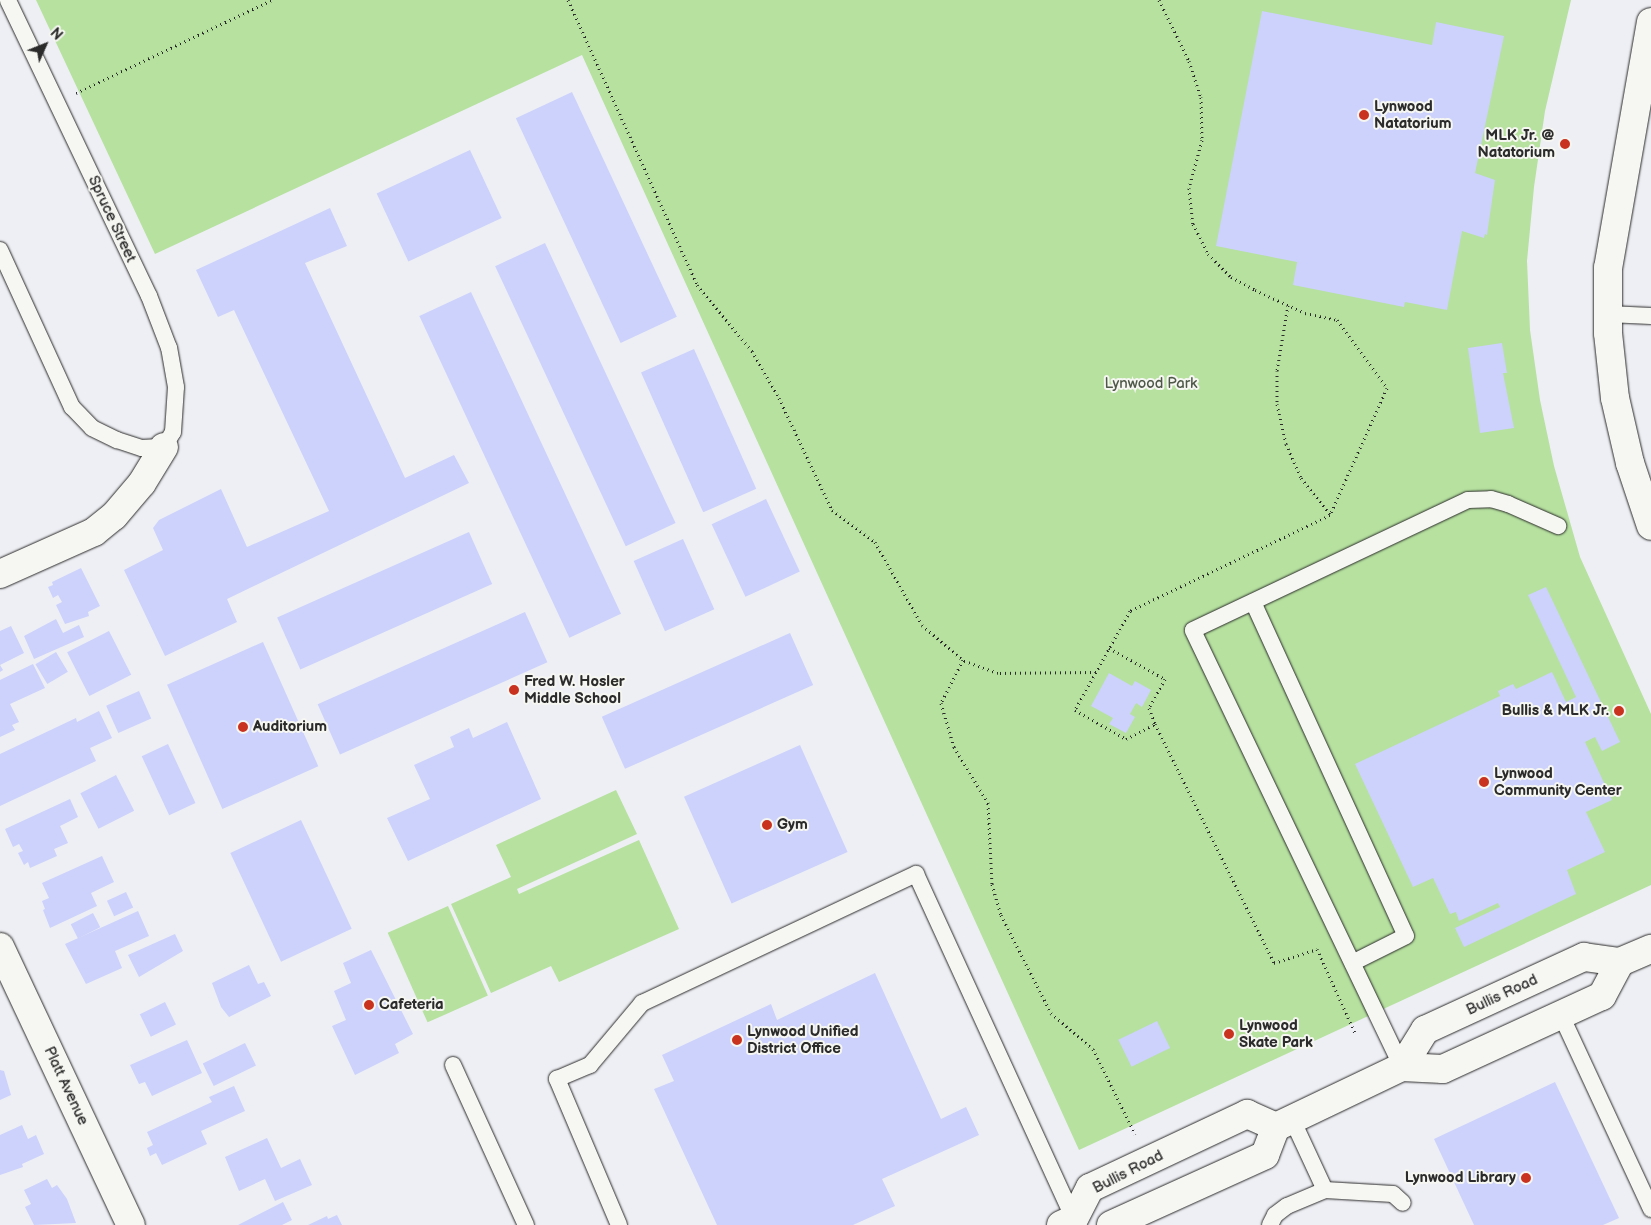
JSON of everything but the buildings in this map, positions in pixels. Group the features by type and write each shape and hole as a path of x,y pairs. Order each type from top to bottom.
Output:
{"street":[{"path":"1651,22 1642,109 1608,268 1608,314 1615,398 1630,463 1651,525"},
{"name":"Spruce Street","path":"0,574 94,532 127,501 164,447"},
{"name":"Platt Avenue","path":"0,947 131,1225"},
{"path":"1111,1225 1265,1155 1284,1123 1402,1067 1443,1069 1602,996 1620,962 1651,949"},
{"name":"Bullis Road","path":"1402,1067 1426,1030 1584,957 1620,962"},
{"name":"Bullis Road","path":"1078,1223 1090,1188 1247,1114 1284,1123"}],"lane":[{"name":"Spruce Street","path":"8,0 149,296 169,348 176,387 173,432 164,447"},
{"path":"0,250 72,407 92,428 116,440 142,448 164,447"},
{"path":"1608,314 1651,316"},
{"path":"1402,1067 1193,630 1468,500 1491,499 1508,504 1558,526"},
{"path":"1253,602 1406,936 1352,963"},
{"path":"619,1225 557,1079 590,1065 642,1003 916,874 1078,1223"},
{"path":"1561,1015 1651,1209"},
{"path":"453,1065 526,1225"},
{"path":"1284,1123 1325,1190"},
{"path":"1270,1225 1275,1215 1288,1206 1325,1190 1393,1194 1403,1203"}],"path":[{"path":"74,94 272,0"},
{"path":"568,0 696,285 752,351 779,398 832,510 875,542 922,625 963,660 998,674 1096,672"},
{"path":"1155,724 1126,739 1075,710 1130,610 1330,515 1387,388 1337,320 1288,305 1231,277 1208,254 1193,224 1189,188 1202,140 1201,97 1189,61 1159,0"},
{"path":"1288,305 1277,371 1277,404 1286,444 1301,478 1330,515"},
{"path":"1109,648 1165,679 1149,708 1155,724 1274,963 1317,949 1356,1035"},
{"path":"963,660 941,704 954,747 988,803 992,884 1000,915 1051,1013 1093,1049 1135,1134"}],"green space":[{"name":"Lynwood Park","path":"36,0 1571,0 1545,111 1534,187 1527,261 1530,330 1540,400 1554,466 1580,557 1651,714 1651,885 1079,1150 582,55 155,254"},
{"path":"616,790 637,834 517,889 519,894 639,840 679,929 559,982 551,966 491,993 451,904 511,877 496,845"},
{"path":"448,906 488,996 428,1022 388,933"}],"place":[{"name":"Lynwood Natatorium","path":"1364,115"},
{"name":"MLK Jr. @ Natatorium","path":"1565,144"},
{"name":"Fred W. Hosler Middle School","path":"514,690"},
{"name":"Bullis & MLK Jr.","path":"1619,711"},
{"name":"Auditorium","path":"243,727"},
{"name":"Lynwood Community Center","path":"1484,782"},
{"name":"Gym","path":"767,825"},
{"name":"Cafeteria","path":"369,1005"},
{"name":"Lynwood Skate Park","path":"1229,1034"},
{"name":"Lynwood Unified District Office","path":"737,1040"},
{"name":"Lynwood Library","path":"1526,1178"}]}
